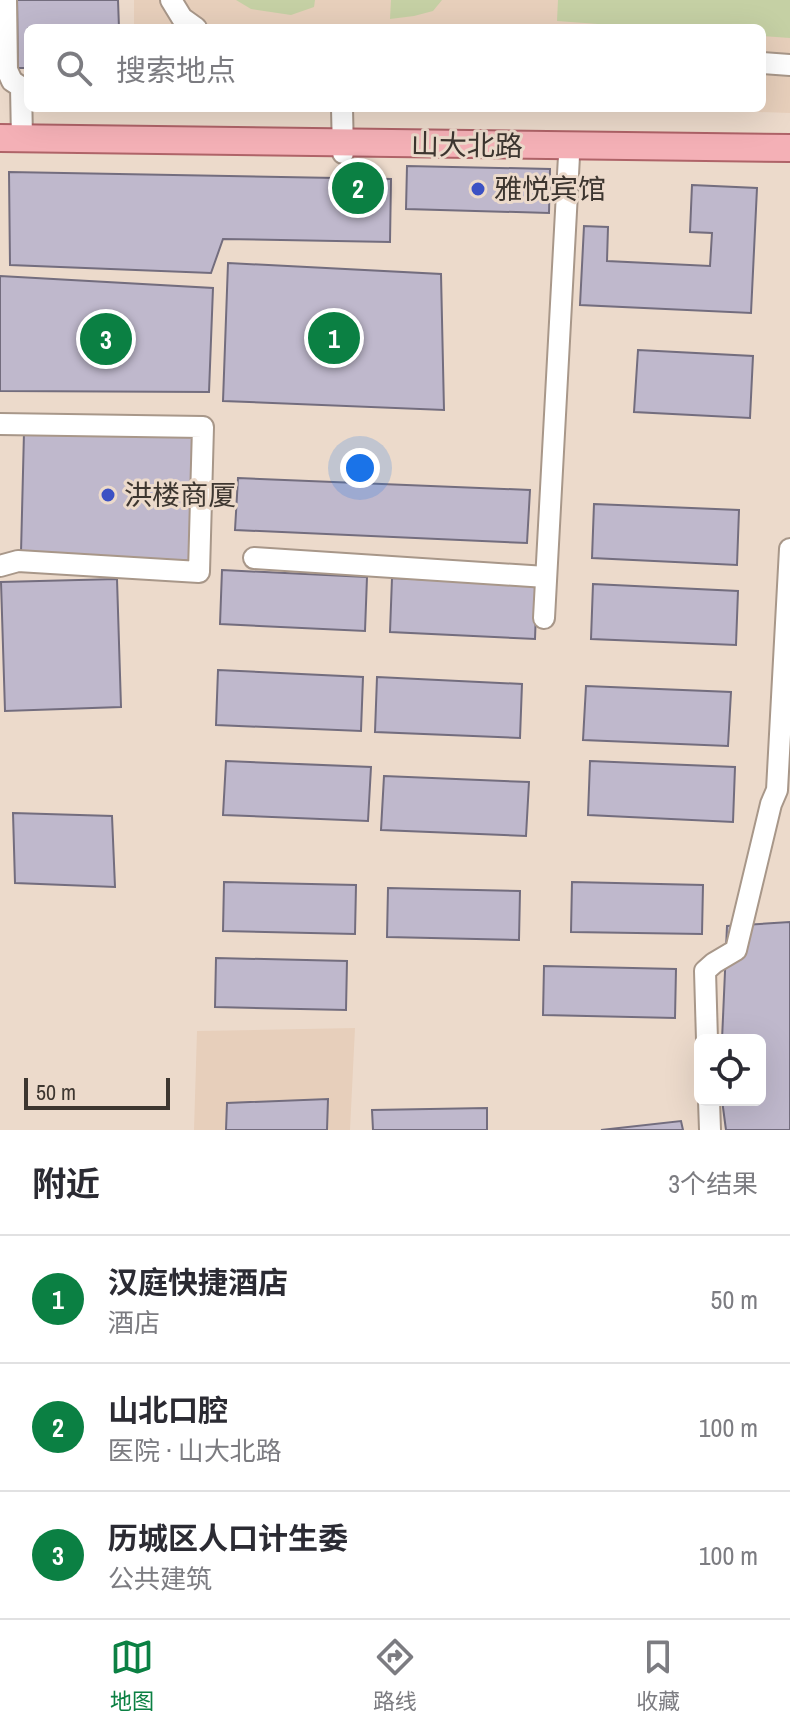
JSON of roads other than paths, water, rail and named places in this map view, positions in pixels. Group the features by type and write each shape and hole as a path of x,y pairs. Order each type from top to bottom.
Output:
{"main road":[{"name":"山大北路","path":"7,142 569,156 790,158"},
{"name":"山大北路","path":"343,148 790,148"}],"street":[{"path":"6,0 7,70 12,81 21,87 7,142"},
{"path":"171,0 182,18 190,24"},
{"path":"766,63 790,65"},
{"path":"342,112 343,148"},
{"path":"544,618 569,156"},
{"path":"0,424 203,427 199,572 18,561 0,566"},
{"path":"707,1034 705,971 736,950 777,790 786,680 790,549"},
{"path":"254,558 546,577"},
{"path":"709,1106 710,1130"}],"place":[{"name":"山北口腔","path":"358,188"},
{"name":"雅悦宾馆","path":"478,189"},
{"name":"汉庭快捷酒店","path":"334,338"},
{"name":"历城区人口计生委","path":"106,339"},
{"name":"洪楼商厦","path":"108,495"}]}
